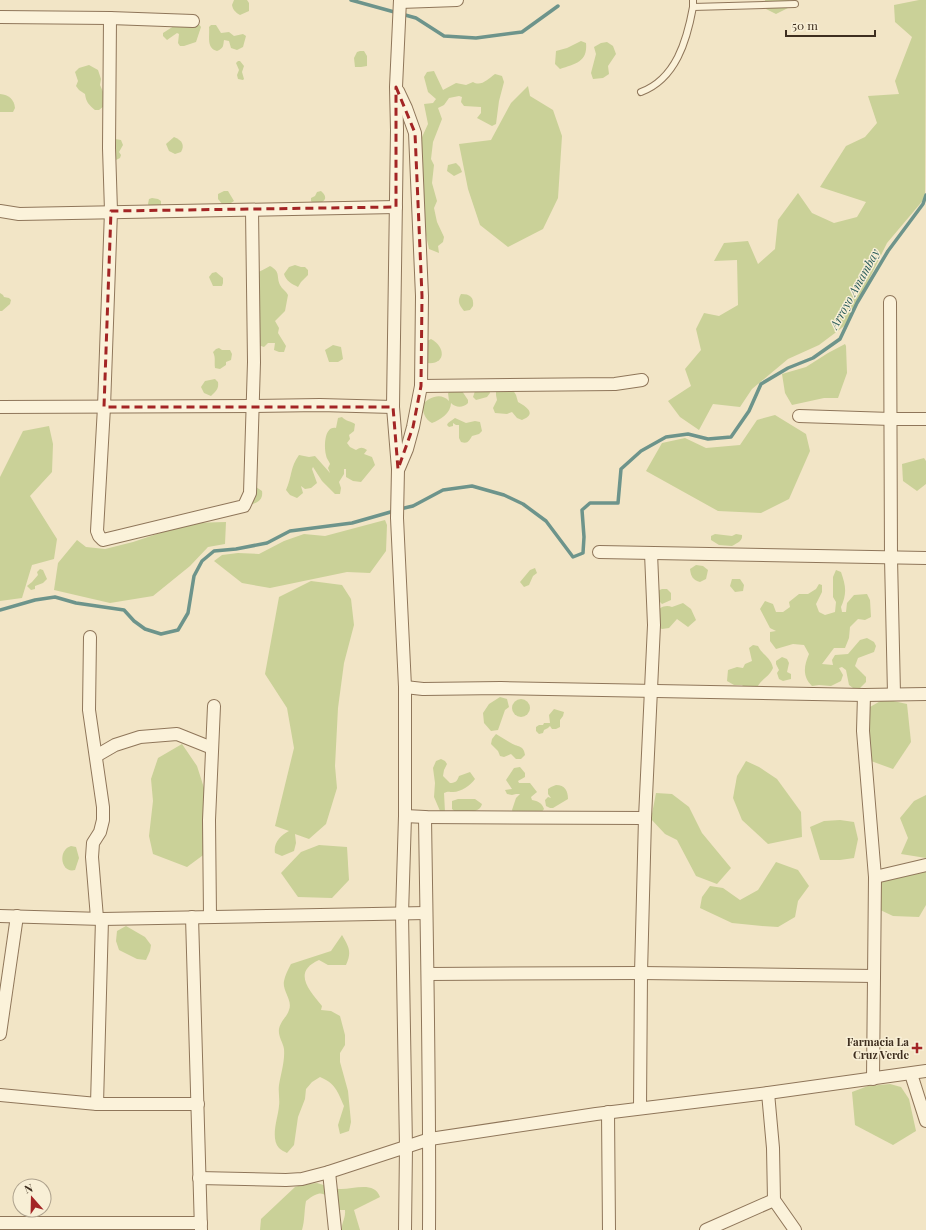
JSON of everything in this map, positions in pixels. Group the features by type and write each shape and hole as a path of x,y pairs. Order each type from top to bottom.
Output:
{"street":[{"path":"405,1230 406,1147 402,914 405,816 405,687 397,518 398,469 393,407 397,130 396,86 401,3 457,0"},
{"path":"0,17 110,18 193,21"},
{"path":"110,18 109,148 111,211 104,407 97,531 99,536 104,540 244,506 250,493 254,362 252,210"},
{"path":"396,86 415,133 422,296 421,386 407,449 398,469"},
{"path":"0,211 19,214 111,211 396,207"},
{"path":"890,302 891,558 894,694"},
{"path":"421,386 615,384 642,380"},
{"path":"0,407 320,405 393,407"},
{"path":"799,416 891,420 926,419"},
{"path":"599,552 926,558"},
{"path":"640,1108 641,973 645,818 654,625 651,553"},
{"path":"90,637 89,710 103,813 100,832 93,842 92,857 99,918 97,1104"},
{"path":"405,687 423,689 501,688 651,690 864,695 926,694"},
{"path":"864,695 864,731 875,877 874,1078"},
{"path":"210,916 209,820 214,706"},
{"path":"96,756 115,745 140,737 177,734 212,748"},
{"path":"405,816 645,818"},
{"path":"425,817 430,1139 429,1230"},
{"path":"875,877 926,865"},
{"path":"0,916 99,918 426,913"},
{"path":"0,1034 17,916"},
{"path":"0,1223 201,1226 192,917"},
{"path":"428,974 641,973 874,976"},
{"path":"199,1178 302,1179 329,1172 430,1139 608,1112 768,1093 926,1071"},
{"path":"911,1074 926,1120"},
{"path":"768,1093 773,1148 774,1200 795,1230"},
{"path":"0,1095 97,1104 198,1104"},
{"path":"608,1112 609,1230"},
{"path":"329,1172 335,1230"},
{"path":"706,1230 774,1200"}],"lane":[{"path":"641,92 650,89 673,67 680,54 688,31 693,0"},
{"path":"693,7 795,4"}],"highlighted area":[{"path":"396,87 415,133 422,296 421,386 413,427 398,469 393,407 104,407 111,211 396,207"}],"green space":[{"path":"234,0 247,0 249,3 249,11 240,15 237,13 232,5"},
{"path":"765,0 789,0 788,8 776,14 766,9"},
{"path":"926,0 925,198 887,243 847,324 819,345 788,359 752,389 740,407 713,404 699,430 680,417 668,401 691,386 685,369 701,350 696,329 704,313 719,316 738,305 737,260 714,261 724,243 748,241 758,264 775,249 778,220 798,193 812,213 834,223 857,217 866,202 820,187 846,146 865,137 877,123 868,96 899,94 895,81 912,37 895,22 894,5"},
{"path":"175,15 192,15 201,27 196,42 180,46 178,43 179,34 177,33 167,40 163,36 163,33 174,26"},
{"path":"211,25 216,25 221,33 229,32 234,36 243,34 246,36 243,47 237,50 231,48 229,41 224,40 223,47 221,49 217,51 211,47 209,41 209,27"},
{"path":"581,41 586,43 583,58 575,64 560,69 555,64 556,51 567,48"},
{"path":"607,42 613,46 616,54 608,66 609,74 603,78 593,79 591,73 596,54 594,47 601,43"},
{"path":"364,51 367,56 367,66 355,67 354,58 357,52"},
{"path":"240,61 244,66 242,72 243,80 238,79 237,75 239,70 236,63"},
{"path":"89,65 98,70 101,79 100,85 104,94 104,106 99,110 95,110 91,107 85,94 76,86 78,81 75,72 79,68"},
{"path":"434,71 443,90 456,83 466,85 473,82 479,84 495,74 502,76 504,82 499,101 496,124 492,126 477,118 481,113 481,107 464,106 461,102 462,97 459,96 449,98 444,105 438,108 442,119 433,142 431,159 434,165 432,183 437,201 434,208 437,222 444,237 443,242 438,246 439,253 429,249 424,226 422,158 417,148 428,124 424,104 433,103 436,99 428,92 424,77 427,72"},
{"path":"528,86 530,96 553,110 562,136 558,198 543,229 508,247 480,225 468,189 459,144 491,140 511,103"},
{"path":"0,94 8,96 12,100 15,108 13,112 0,112"},
{"path":"174,137 181,141 183,145 181,152 175,154 169,151 166,144"},
{"path":"115,139 121,140 123,145 119,152 121,155 120,158 112,162"},
{"path":"456,163 462,172 454,176 447,171 448,165"},
{"path":"228,191 234,201 228,205 223,205 218,199 218,194"},
{"path":"321,191 325,196 324,200 314,205 311,198 315,196 317,192"},
{"path":"152,198 161,201 161,205 151,209 148,204 149,199"},
{"path":"295,265 305,267 308,270 308,275 298,287 291,283 284,274 289,267"},
{"path":"270,266 276,270 280,285 288,295 285,311 275,321 279,328 278,333 286,346 284,352 274,350 275,343 268,343 264,347 258,345 253,274"},
{"path":"216,272 223,278 222,286 213,286 209,277 212,273"},
{"path":"0,293 4,297 11,300 10,304 2,311 0,311"},
{"path":"461,294 469,295 472,298 473,306 470,310 464,311 461,307 459,301"},
{"path":"431,339 439,346 442,355 438,361 427,363 425,356 425,342"},
{"path":"845,344 847,373 838,398 824,398 792,405 785,393 782,374 806,367"},
{"path":"333,345 341,347 343,359 338,362 329,362 325,350"},
{"path":"219,348 222,350 230,350 232,354 231,360 226,362 226,365 220,369 215,368 215,358 213,352"},
{"path":"215,379 218,382 218,388 216,391 211,396 204,393 201,387 205,381"},
{"path":"488,387 490,393 487,397 476,400 473,397 476,388"},
{"path":"452,390 462,391 468,400 468,403 460,407 451,403 451,407 447,413 442,418 432,423 425,416 422,405 428,400 439,396 446,398 449,401 448,393"},
{"path":"513,390 518,402 525,406 530,413 527,418 522,420 517,418 512,412 507,414 495,413 493,408 497,400 496,391"},
{"path":"775,415 806,434 810,451 789,499 761,513 718,511 646,471 662,443 685,438 706,448 740,445 757,420"},
{"path":"342,417 355,424 354,431 349,435 350,439 347,443 350,447 356,450 359,448 364,448 367,450 364,454 372,457 375,465 361,482 353,481 346,477 346,469 344,469 344,474 339,482 341,488 340,494 335,494 322,481 313,467 312,469 317,483 311,488 305,489 301,486 303,493 297,498 290,495 286,490 294,464 299,455 309,457 315,456 330,473 328,468 330,464 326,457 325,451 325,442 329,430 336,428 338,418"},
{"path":"455,418 466,423 475,421 480,422 482,431 479,434 472,436 469,441 463,443 459,438 459,425 453,423 453,426 449,427 447,425"},
{"path":"49,426 53,444 52,472 30,496 57,539 54,559 32,565 22,598 0,601 0,477 23,431"},
{"path":"924,458 926,461 926,484 917,491 903,481 902,464"},
{"path":"256,487 262,491 262,496 253,504 249,501"},
{"path":"385,520 387,525 386,551 370,573 347,572 270,588 242,583 214,561 222,555 238,553 259,554 284,541 304,534 325,536"},
{"path":"226,522 225,544 208,547 190,566 153,596 110,603 54,590 58,563 77,540 86,547 105,549 133,542 190,523"},
{"path":"715,534 732,536 736,534 742,535 742,539 732,546 719,545 711,540 711,536"},
{"path":"696,565 703,566 708,570 706,579 700,582 694,579 690,572 690,569"},
{"path":"535,568 537,573 533,576 529,585 524,587 520,582 530,570"},
{"path":"40,569 43,570 47,579 43,583 35,586 35,589 31,590 27,586 38,575 37,572"},
{"path":"836,570 841,572 845,586 845,594 841,607 842,612 846,612 847,603 854,595 867,594 870,600 871,617 865,620 858,619 850,627 849,638 845,648 834,648 822,664 833,665 832,660 835,655 848,654 860,640 867,638 874,642 876,646 874,652 858,658 855,666 866,677 866,682 860,688 853,688 849,685 846,670 842,667 839,668 843,675 841,681 831,686 812,686 805,675 805,667 809,654 804,645 793,644 776,649 770,641 770,632 776,631 770,628 760,609 765,601 773,604 776,612 783,612 790,607 789,602 799,594 808,594 816,589 819,584 822,585 822,592 816,604 819,612 825,615 835,612 836,602 833,597 833,577"},
{"path":"732,579 740,579 744,585 743,591 735,592 730,586"},
{"path":"311,581 342,585 351,599 354,625 344,663 338,708 335,766 337,788 326,824 309,839 295,834 296,843 294,851 282,856 275,853 275,846 281,837 289,831 275,826 294,748 287,708 265,674 279,597"},
{"path":"667,589 671,593 671,600 662,604 656,598 657,591"},
{"path":"683,603 691,609 696,620 688,627 677,619 669,628 662,629 654,625 654,612 663,607 672,607"},
{"path":"753,645 758,646 772,664 773,668 771,672 760,682 757,688 745,688 742,685 734,685 727,681 728,670 737,667 743,668 745,664 752,661 749,648"},
{"path":"782,657 787,659 789,663 787,672 791,674 791,679 783,681 779,679 777,673 779,670 776,664 776,661"},
{"path":"500,697 507,699 509,707 505,710 498,730 491,731 484,723 483,713 489,704"},
{"path":"521,699 527,702 530,708 527,714 521,717 515,714 512,708 515,702"},
{"path":"884,699 907,704 911,742 893,769 871,761 863,731 870,707"},
{"path":"554,709 564,712 560,720 560,727 552,729 550,726 544,730 543,733 539,734 536,731 536,727 543,725 544,723 550,723 549,715"},
{"path":"496,734 522,748 525,755 521,759 516,759 511,754 504,757 500,756 498,751 491,744 492,739"},
{"path":"182,744 197,766 211,810 206,853 187,867 153,854 149,836 153,801 151,779 158,758"},
{"path":"441,759 447,764 443,776 450,783 454,783 459,776 470,772 475,779 468,786 456,792 444,793 445,812 440,811 434,797 435,783 433,768 436,761"},
{"path":"746,761 759,767 777,779 801,812 802,837 768,844 742,820 733,798 737,776"},
{"path":"520,767 525,773 525,777 518,781 519,783 530,783 537,792 531,797 532,800 542,805 544,809 541,813 514,815 512,810 516,798 520,794 507,794 505,790 512,789 506,780 514,768"},
{"path":"556,785 564,787 568,799 553,808 550,808 546,806 545,800 548,797 551,798 548,794 548,789"},
{"path":"656,793 672,794 689,807 702,833 731,868 717,884 696,876 677,840 665,834 651,819"},
{"path":"926,795 926,858 901,854 908,838 900,818 914,801"},
{"path":"458,799 475,799 482,804 476,811 458,814 452,809 452,801"},
{"path":"840,820 854,822 858,839 854,858 820,860 810,827 824,821"},
{"path":"319,845 347,847 349,880 332,898 298,897 281,873 301,852"},
{"path":"71,846 76,847 79,858 75,870 66,868 62,861 64,852"},
{"path":"776,862 798,870 809,886 798,901 795,917 778,927 762,926 732,923 700,908 702,897 710,886 723,888 740,900 758,890"},
{"path":"926,870 926,905 919,917 893,916 876,908 873,892 885,879"},
{"path":"126,926 145,937 151,945 146,960 137,959 119,950 116,941 117,931"},
{"path":"342,935 349,950 349,957 346,965 328,965 319,960 306,970 305,976 308,988 322,1006 321,1010 331,1011 340,1016 345,1035 345,1045 340,1053 340,1062 348,1091 351,1122 349,1131 340,1134 338,1125 344,1106 333,1085 320,1077 312,1082 306,1089 305,1099 298,1117 294,1145 287,1153 280,1149 276,1144 275,1139 275,1128 279,1103 279,1085 284,1054 279,1029 290,1006 289,999 284,988 284,979 291,964 331,951"},
{"path":"890,1084 901,1087 909,1099 916,1131 893,1145 855,1125 852,1092 868,1086"},
{"path":"317,1183 339,1189 368,1187 377,1192 380,1197 354,1210 360,1230 342,1230 345,1210 340,1210 337,1214 328,1198 325,1195 318,1194 306,1201 302,1230 260,1230 261,1219 295,1187"}],"waterway":[{"path":"351,0 416,18 444,36 476,38 522,32 558,6"},
{"name":"Arroyo Amambay","path":"400,509 413,506 443,490 472,486 504,495 523,504 546,521 573,557 583,553 584,537 582,510 590,503 618,503 621,469 641,451 666,437 688,434 708,439 731,437 749,411 761,384 788,368 813,358 840,339 857,303 888,251 923,204 926,195"},
{"name":"Arroyo Amambay","path":"0,610 35,600 55,597 76,603 124,610 134,621 145,629 161,634 178,630 188,613 194,576 202,561 214,551 236,549 267,543 290,531 352,523 394,511"}],"place":[{"name":"Farmacia La Cruz Verde","path":"917,1048"}]}
